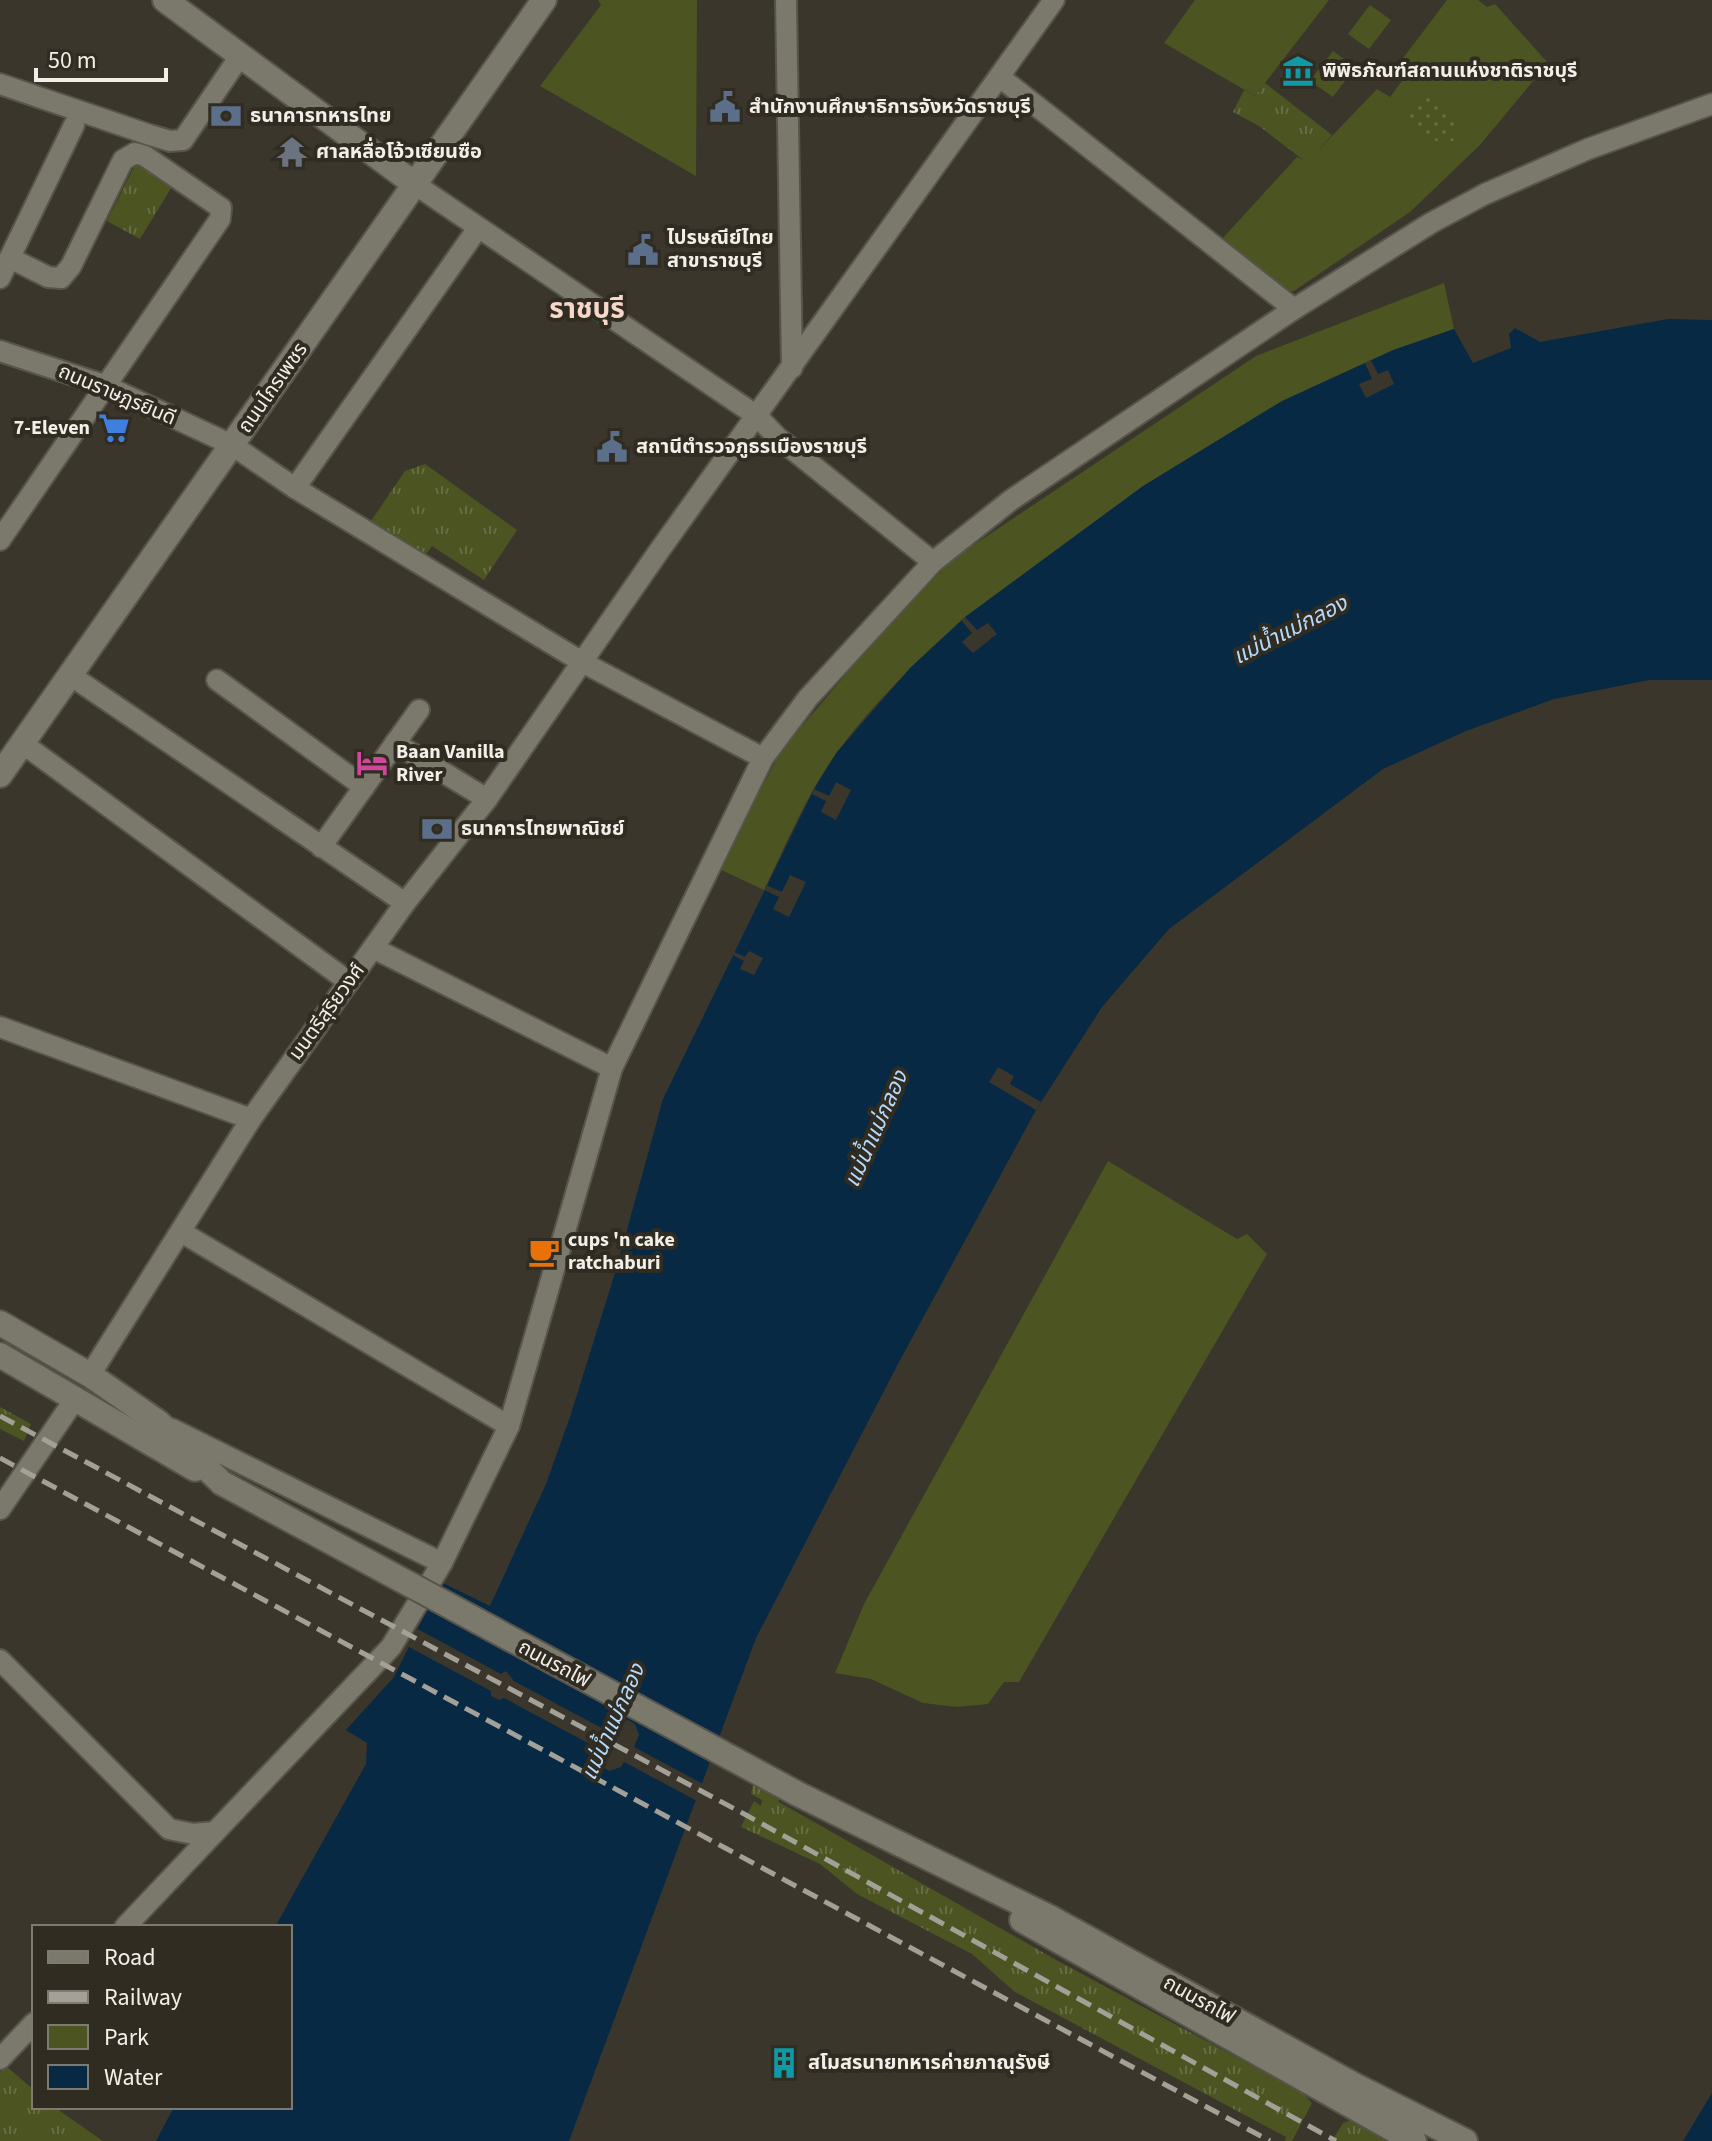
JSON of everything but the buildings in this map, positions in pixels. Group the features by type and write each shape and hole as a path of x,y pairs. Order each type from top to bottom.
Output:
{"main road":[{"path":"165,0 416,185"},
{"name":"ถนนไกรเพชร","path":"0,775 544,0"},
{"name":"ถนนรถไฟ","path":"0,1323 90,1375 158,1422 222,1483"},
{"name":"ถนนรถไฟ","path":"0,1355 157,1449 798,1794 931,1863 1049,1917 1354,2085 1465,2141"},
{"name":"ถนนรถไฟ","path":"931,1863 1057,1942 1414,2141"}],"street":[{"path":"786,0 792,368"},
{"name":"มนตรีสุริยวงศ์","path":"90,1375 251,1119 405,903 487,799 1054,0"},
{"path":"0,84 150,135 170,141 183,140 240,56"},
{"path":"1001,78 1294,309"},
{"path":"127,1925 391,1647 442,1563 509,1426 612,1068 763,758 827,676 933,562 1011,500 1294,309 1431,223 1485,194 1588,149 1712,104"},
{"path":"0,278 74,125"},
{"path":"0,540 220,219 221,208 145,156 135,153 123,160 71,266 61,278 48,277 10,258"},
{"path":"416,185 757,416 777,437 933,562"},
{"path":"295,488 478,228"},
{"name":"ถนนราษฎรยินดี","path":"0,351 104,385 232,445 295,488 582,662 763,758"},
{"path":"70,675 405,903"},
{"path":"217,680 364,787"},
{"path":"321,847 419,710"},
{"path":"22,743 349,982"},
{"path":"395,743 487,799"},
{"path":"373,948 612,1068"},
{"path":"0,1027 251,1119"},
{"path":"181,1232 509,1426"},
{"path":"0,1509 75,1399"},
{"path":"158,1422 442,1563"},
{"path":"0,1660 169,1829 193,1834 215,1832"},
{"path":"1,2055 32,2025"}],"green space":[{"path":"598,0 697,0 696,176 540,86 601,5"},
{"path":"1195,0 1329,0 1255,96 1164,43"},
{"path":"1447,0 1478,0 1487,7 1495,4 1548,63 1480,145 1410,212 1294,291 1284,291 1222,239 1297,157 1307,162 1377,89 1390,97 1402,81 1391,74"},
{"path":"1370,5 1391,20 1369,49 1348,34"},
{"path":"1333,51 1355,67 1333,97 1310,81"},
{"path":"1265,83 1332,135 1307,163 1259,126 1233,112 1244,90 1255,96"},
{"path":"1422,96 1440,103 1454,117 1460,129 1453,141 1439,143 1412,125 1407,113 1414,100"},
{"path":"137,161 173,185 140,239 107,221"},
{"path":"1444,283 1454,329 1347,372 1197,453 1055,551 939,643 886,694 838,751 807,801 764,890 719,869 781,751 880,634 954,558 1256,356"},
{"path":"425,464 517,530 484,580 432,546 424,557 371,521 405,471"},
{"path":"1108,1161 1237,1239 1247,1234 1267,1254 1019,1682 1004,1682 988,1704 957,1707 923,1703 871,1679 835,1673 864,1604"},
{"path":"0,1407 31,1424 24,1441 0,1429"},
{"path":"754,1781 779,1796 779,1802 1058,1961 1303,2093 1312,2103 1292,2141 1285,2141 1286,2137 1015,1992 972,1954 857,1894 820,1864 741,1827 754,1801 761,1806 762,1800 751,1794"},
{"path":"6,2066 32,2088 32,2109 57,2109 103,2141 0,2141 0,2072"},
{"path":"1354,2119 1386,2141 1332,2141 1343,2123"}],"water":[{"name":"แม่น้ำแม่กลอง","path":"1668,319 1712,320 1712,680 1649,680 1554,699 1466,731 1383,769 1169,929 1102,1007 1036,1110 899,1362 756,1638 569,2141 156,2141 173,2109 292,2109 292,1925 276,1925 366,1764 367,1743 346,1730 394,1677 441,1582 490,1606 546,1484 570,1417 616,1270 663,1099 814,789 837,752 910,668 965,617 1143,486 1282,401 1393,350 1454,329 1473,363 1511,348 1509,334 1515,328 1540,342"},
{"path":"1712,2093 1712,2141 1683,2141"}],"pier":[{"path":"1371,360 1378,374 1388,370 1394,384 1366,398 1359,384 1372,379 1365,363"},
{"path":"965,617 977,630 988,623 997,634 973,653 962,642 972,633 961,620"},
{"path":"836,782 851,790 836,820 821,812 826,801 812,794 814,789 829,796"},
{"path":"790,875 806,882 789,917 773,909 779,897 764,890 766,885 782,892"},
{"path":"749,951 763,958 754,975 740,969 744,961 733,955 734,952 745,957"},
{"path":"998,1067 1014,1076 1010,1084 1041,1102 1036,1110 989,1082"},
{"path":"414,1627 501,1674 506,1671 514,1681 609,1732 615,1722 628,1720 635,1724 639,1735 634,1747 705,1785 699,1802 624,1762 621,1767 609,1771 600,1766 596,1757 599,1749 504,1698 499,1700 491,1696 491,1691 405,1645"}],"railway":[{"path":"0,1416 746,1815 1336,2141"},
{"path":"0,1458 1270,2141"}],"place":[{"name":"พิพิธภัณฑ์สถานแห่งชาติราชบุรี","path":"1298,71"},
{"name":"สำนักงานศึกษาธิการจังหวัดราชบุรี","path":"725,107"},
{"name":"ธนาคารทหารไทย","path":"226,116"},
{"name":"ศาลหลื่อโจ้วเซียนซือ","path":"292,152"},
{"name":"ไปรษณีย์ไทย สาขาราชบุรี","path":"643,250"},
{"name":"7-Eleven","path":"114,428"},
{"name":"สถานีตำรวจภูธรเมืองราชบุรี","path":"612,447"},
{"name":"Baan Vanilla River","path":"372,763"},
{"name":"ธนาคารไทยพาณิชย์","path":"437,829"},
{"name":"cups 'n cake ratchaburi","path":"544,1252"},
{"name":"สโมสรนายทหารค่ายภาณุรังษี","path":"784,2063"}],"district":[{"name":"ราชบุรี","path":"587,309"}]}
